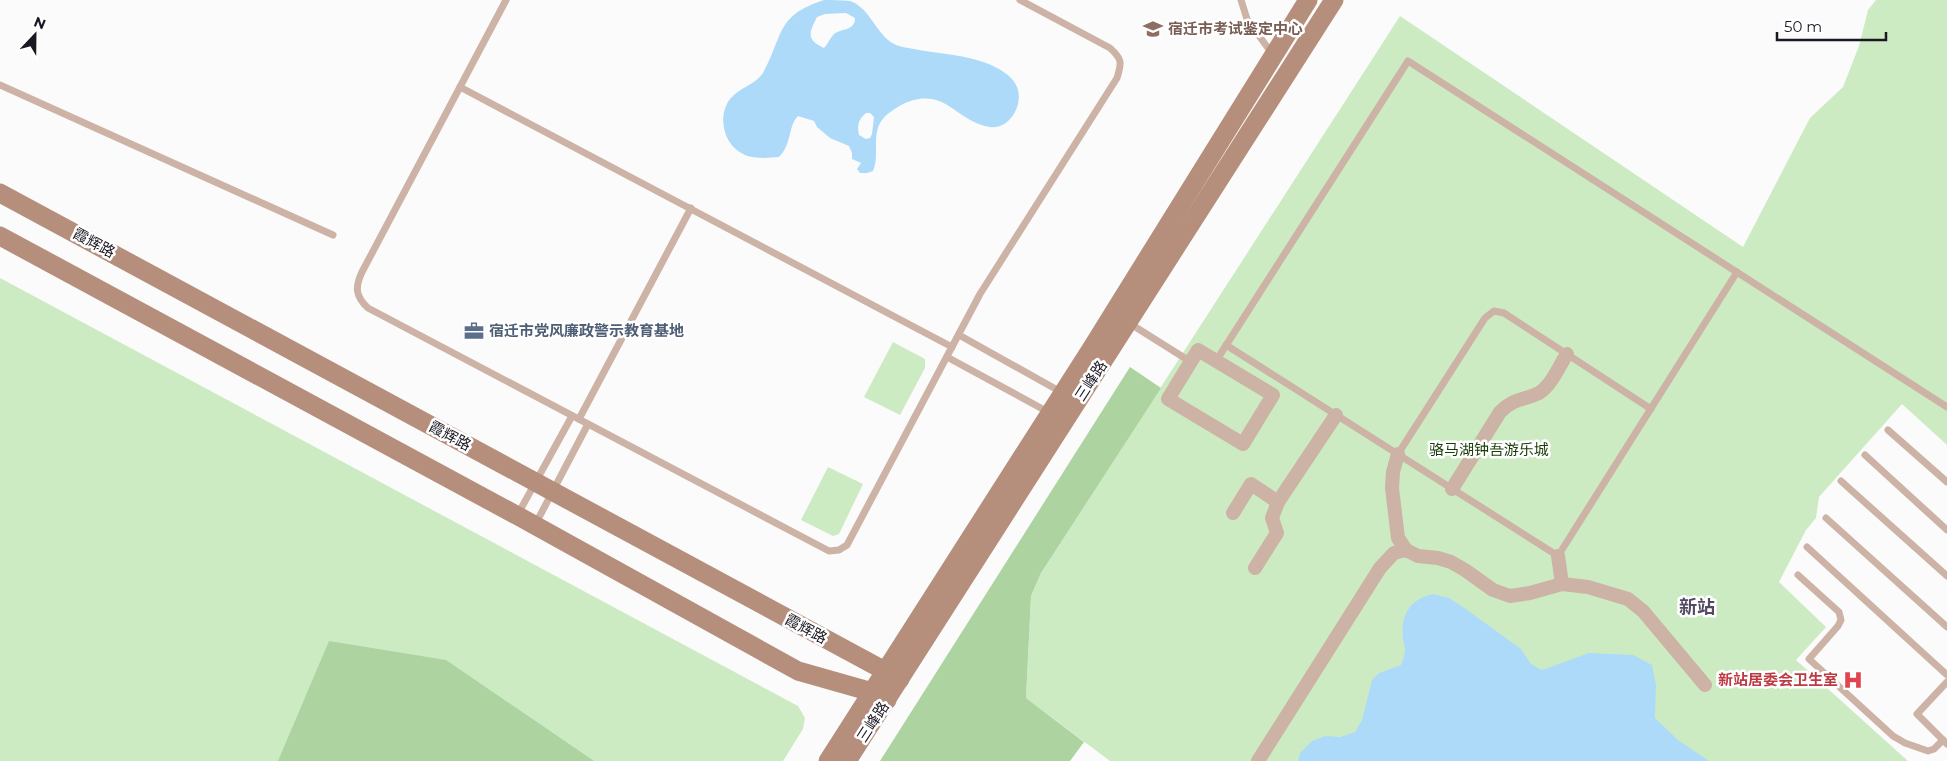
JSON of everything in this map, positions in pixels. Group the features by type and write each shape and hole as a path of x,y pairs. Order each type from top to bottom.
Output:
{"street":[{"name":"三峰路","path":"1121,318 1273,56 1308,0"},
{"name":"三峰路","path":"828,761 893,675 1121,318 1334,0"},
{"name":"霞辉路","path":"0,193 893,675"},
{"path":"0,236 518,516 798,671 879,696"},
{"path":"1198,350 1216,361 1273,395 1243,444 1168,399 1198,350"},
{"path":"1452,489 1500,412 1508,403 1541,392 1567,354"},
{"path":"1255,568 1277,533 1272,518 1278,502 1336,415"},
{"path":"1398,454 1392,488 1398,538 1406,550 1418,556 1438,558 1451,562 1493,590 1510,596 1562,584 1588,587 1628,599 1643,610 1705,685"},
{"path":"1234,513 1251,484 1278,502"},
{"path":"1258,761 1380,568 1394,553 1406,550"},
{"path":"1558,556 1562,584"},
{"name":"三峰路","path":"847,761 879,696"}],"lane":[{"path":"506,0 362,272 357,283 357,293 361,301 368,308 829,551 839,550 847,545 854,534 989,280 1117,78 1121,67 1120,57 1110,48 1020,0"},
{"path":"1241,0 1247,20 1273,56"},
{"path":"1216,361 1408,62 1947,407"},
{"path":"0,85 333,235"},
{"path":"460,87 952,347"},
{"path":"518,516 691,208"},
{"path":"1226,345 1558,556 1737,272"},
{"path":"1398,454 1485,318 1494,311 1504,313 1651,409"},
{"path":"1121,318 1191,362"},
{"path":"959,335 1071,397"},
{"path":"947,357 1058,417"},
{"path":"534,526 588,424"},
{"path":"1888,430 1947,482"},
{"path":"1864,455 1947,530"},
{"path":"1841,481 1947,576"},
{"path":"1826,518 1947,627"},
{"path":"1807,547 1947,675"},
{"path":"1798,575 1841,616 1840,623 1809,659 1899,740 1928,751 1945,742 1917,714 1947,682"}],"green space":[{"name":"骆马湖钟吾游乐城","path":"1876,0 1947,0 1947,445 1902,404 1819,497 1816,518 1806,530 1779,582 1826,627 1796,660 1908,761 1110,761 1026,698 1031,596 1041,573 1400,16 1743,247 1810,118 1843,87 1859,46 1868,10"},
{"path":"0,278 798,706 805,718 803,729 783,761 0,761"},
{"path":"893,342 925,359 925,368 900,415 864,397"},
{"path":"1130,367 1161,388 1041,573 1031,596 1026,698 1084,742 1070,761 880,761"},
{"path":"828,467 863,484 839,534 833,536 801,520"},
{"path":"329,641 446,660 594,761 278,761"}],"water":[{"path":"824,0 850,1 863,10 883,35 896,45 978,60 999,69 1010,76 1017,87 1019,101 1014,115 1004,124 990,127 978,124 949,106 930,99 918,99 903,104 886,115 882,120 877,132 875,165 873,171 867,173 860,173 857,169 861,163 852,159 849,146 830,138 817,127 814,121 798,116 786,147 779,157 758,158 745,155 738,151 727,138 723,122 726,106 734,95 760,77 770,60 783,28 789,20 808,6","holes":["846,13 855,18 853,25 834,34 824,48 814,42 811,32 817,17 825,14","866,113 870,113 874,117 872,134 870,138 866,139 859,135 858,129 860,120"]},
{"path":"1433,594 1449,598 1463,607 1521,649 1531,664 1542,670 1589,653 1633,655 1652,665 1656,685 1655,718 1678,740 1709,761 1298,761 1300,753 1312,741 1325,736 1340,737 1355,732 1362,720 1372,680 1379,673 1401,665 1405,651 1403,622 1405,615 1413,604 1425,596"}],"place":[{"name":"宿迁市考试鉴定中心","path":"1153,29"},
{"name":"宿迁市党风廉政警示教育基地","path":"474,331"},
{"name":"新站居委会卫生室","path":"1853,680"}],"district":[{"name":"新站","path":"1697,607"}]}
